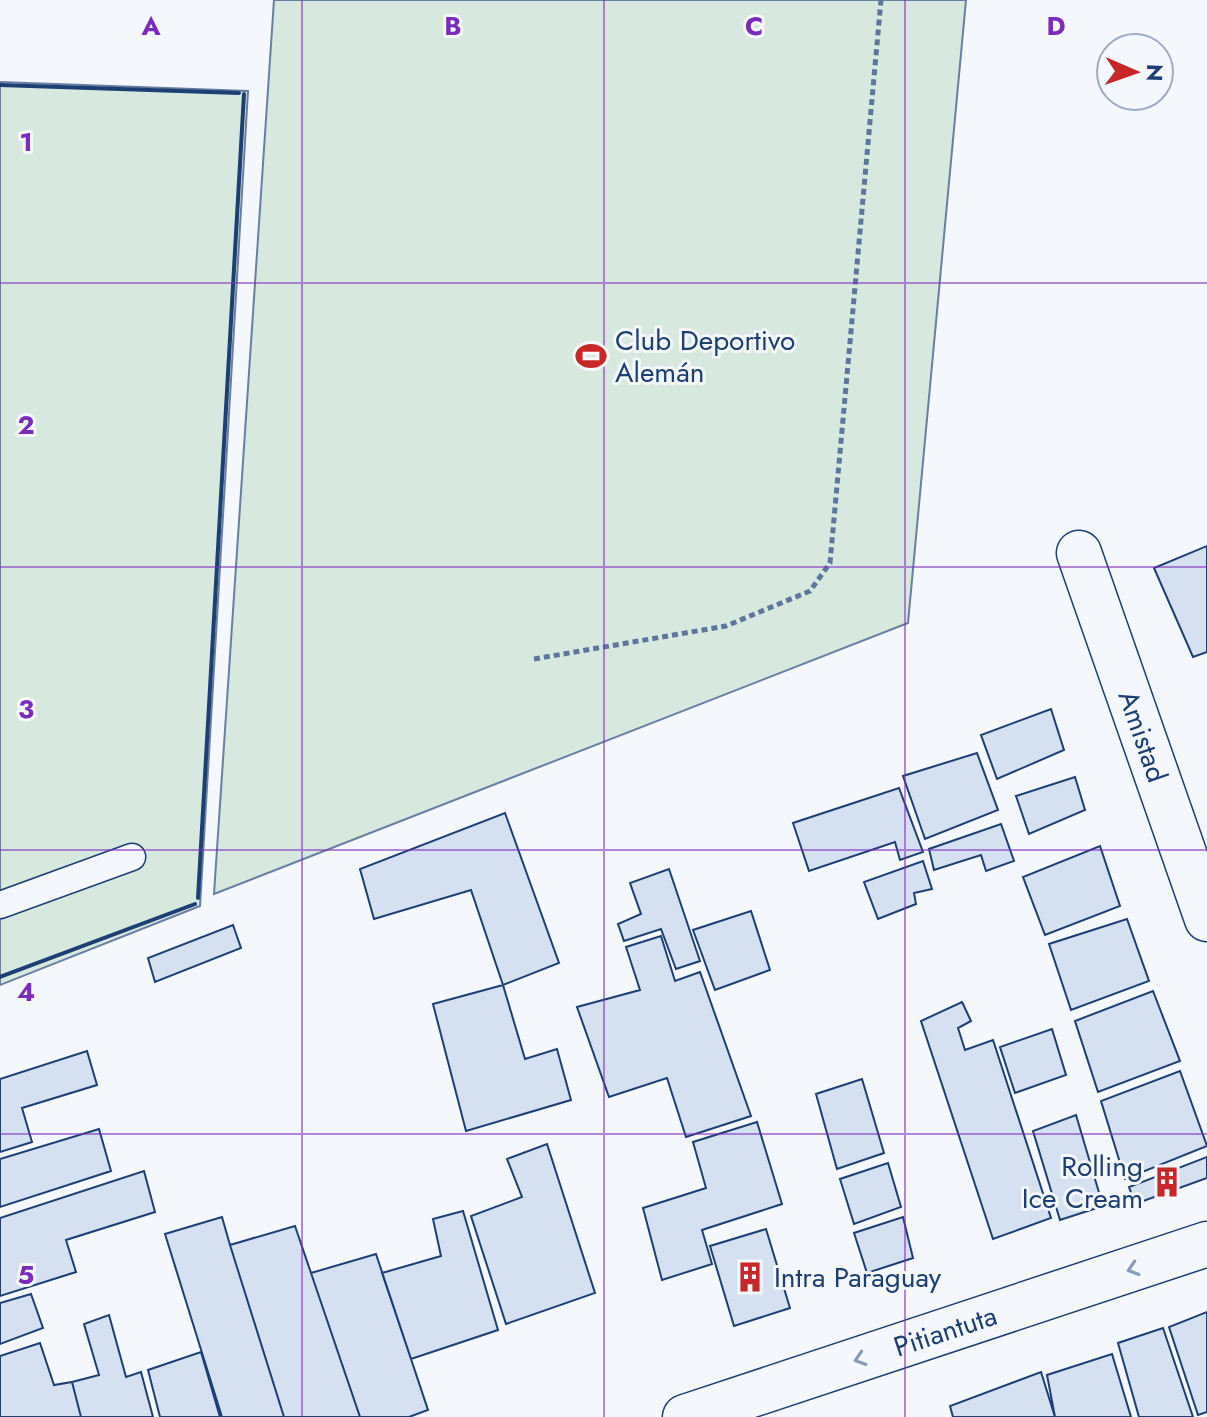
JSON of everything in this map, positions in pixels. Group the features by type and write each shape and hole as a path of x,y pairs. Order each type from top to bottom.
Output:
{"street":[{"name":"Amistad","path":"1079,553 1207,919"},
{"name":"Pitiantuta","path":"685,1417 1207,1244"}],"lane":[{"path":"0,905 132,857"}],"path":[{"path":"534,659 726,626 810,591 830,563 881,0"}],"shaded area":[{"name":"Club Deportivo Alemán","path":"274,0 966,0 908,623 214,894"},
{"path":"0,82 248,91 200,906 0,985"}],"building":[{"path":"1207,546 1207,652 1193,657 1154,568"},
{"path":"1051,709 1064,750 997,779 981,735"},
{"path":"977,753 998,810 925,839 903,776"},
{"path":"1075,777 1085,810 1029,834 1016,796"},
{"path":"899,788 923,852 900,860 895,842 809,871 793,823"},
{"path":"505,813 559,963 503,985 471,890 374,919 360,869"},
{"path":"1001,824 1014,861 986,871 981,855 934,870 929,849"},
{"path":"1100,846 1120,906 1045,935 1023,877"},
{"path":"923,861 932,889 914,893 916,904 878,919 864,882"},
{"path":"669,869 700,961 676,969 661,929 624,941 618,924 641,914 630,883"},
{"path":"751,911 770,970 715,990 693,930"},
{"path":"1127,919 1149,981 1071,1010 1049,944"},
{"path":"233,925 241,948 155,982 148,958"},
{"path":"661,936 675,981 700,972 751,1116 686,1137 667,1078 609,1097 577,1007 640,990 626,947"},
{"path":"503,985 525,1059 557,1049 571,1100 466,1131 433,1004"},
{"path":"1153,991 1180,1061 1098,1092 1075,1021"},
{"path":"962,1002 971,1021 958,1028 965,1050 993,1040 1051,1218 993,1239 921,1021"},
{"path":"1052,1029 1066,1075 1015,1093 1000,1047"},
{"path":"87,1051 97,1085 22,1108 32,1142 0,1152 0,1079"},
{"path":"1180,1071 1207,1146 1125,1179 1101,1101"},
{"path":"862,1079 884,1153 837,1169 816,1094"},
{"path":"1076,1115 1103,1206 1060,1220 1033,1131"},
{"path":"757,1122 782,1204 702,1230 712,1264 662,1280 643,1208 706,1188 693,1142"},
{"path":"99,1129 111,1171 0,1207 0,1159"},
{"path":"547,1144 595,1293 506,1324 471,1216 522,1197 507,1159"},
{"name":"Rolling Ice Cream","path":"1207,1157 1207,1178 1135,1204 1129,1187"},
{"path":"888,1163 901,1207 854,1224 840,1179"},
{"path":"144,1171 155,1212 66,1240 76,1272 0,1296 0,1218"},
{"path":"463,1211 498,1330 411,1359 382,1273 441,1256 433,1219"},
{"path":"222,1217 284,1417 222,1417 165,1234"},
{"path":"903,1217 913,1258 867,1273 854,1233"},
{"path":"295,1226 360,1417 284,1417 230,1245"},
{"name":"Intra Paraguay","path":"766,1229 790,1308 734,1326 710,1246"},
{"path":"376,1254 428,1410 409,1417 360,1417 311,1273"},
{"path":"31,1294 43,1328 0,1344 0,1303"},
{"path":"1207,1312 1207,1412 1198,1415 1169,1327"},
{"path":"109,1315 126,1377 141,1372 153,1417 81,1417 72,1382 99,1375 84,1324"},
{"path":"1163,1328 1193,1417 1139,1417 1118,1343"},
{"path":"40,1343 54,1385 72,1382 81,1417 0,1417 0,1356"},
{"path":"201,1352 220,1417 160,1417 148,1370"},
{"path":"1112,1354 1131,1417 1055,1417 1047,1375"},
{"path":"1041,1372 1055,1417 953,1417 950,1406"}],"wall":[{"path":"0,85 239,93"},
{"path":"198,898 244,94"},
{"path":"0,977 195,904"}],"place":[{"name":"Club Deportivo Alemán","path":"591,356"},
{"name":"Rolling Ice Cream","path":"1167,1182"},
{"name":"Intra Paraguay","path":"750,1277"}]}
